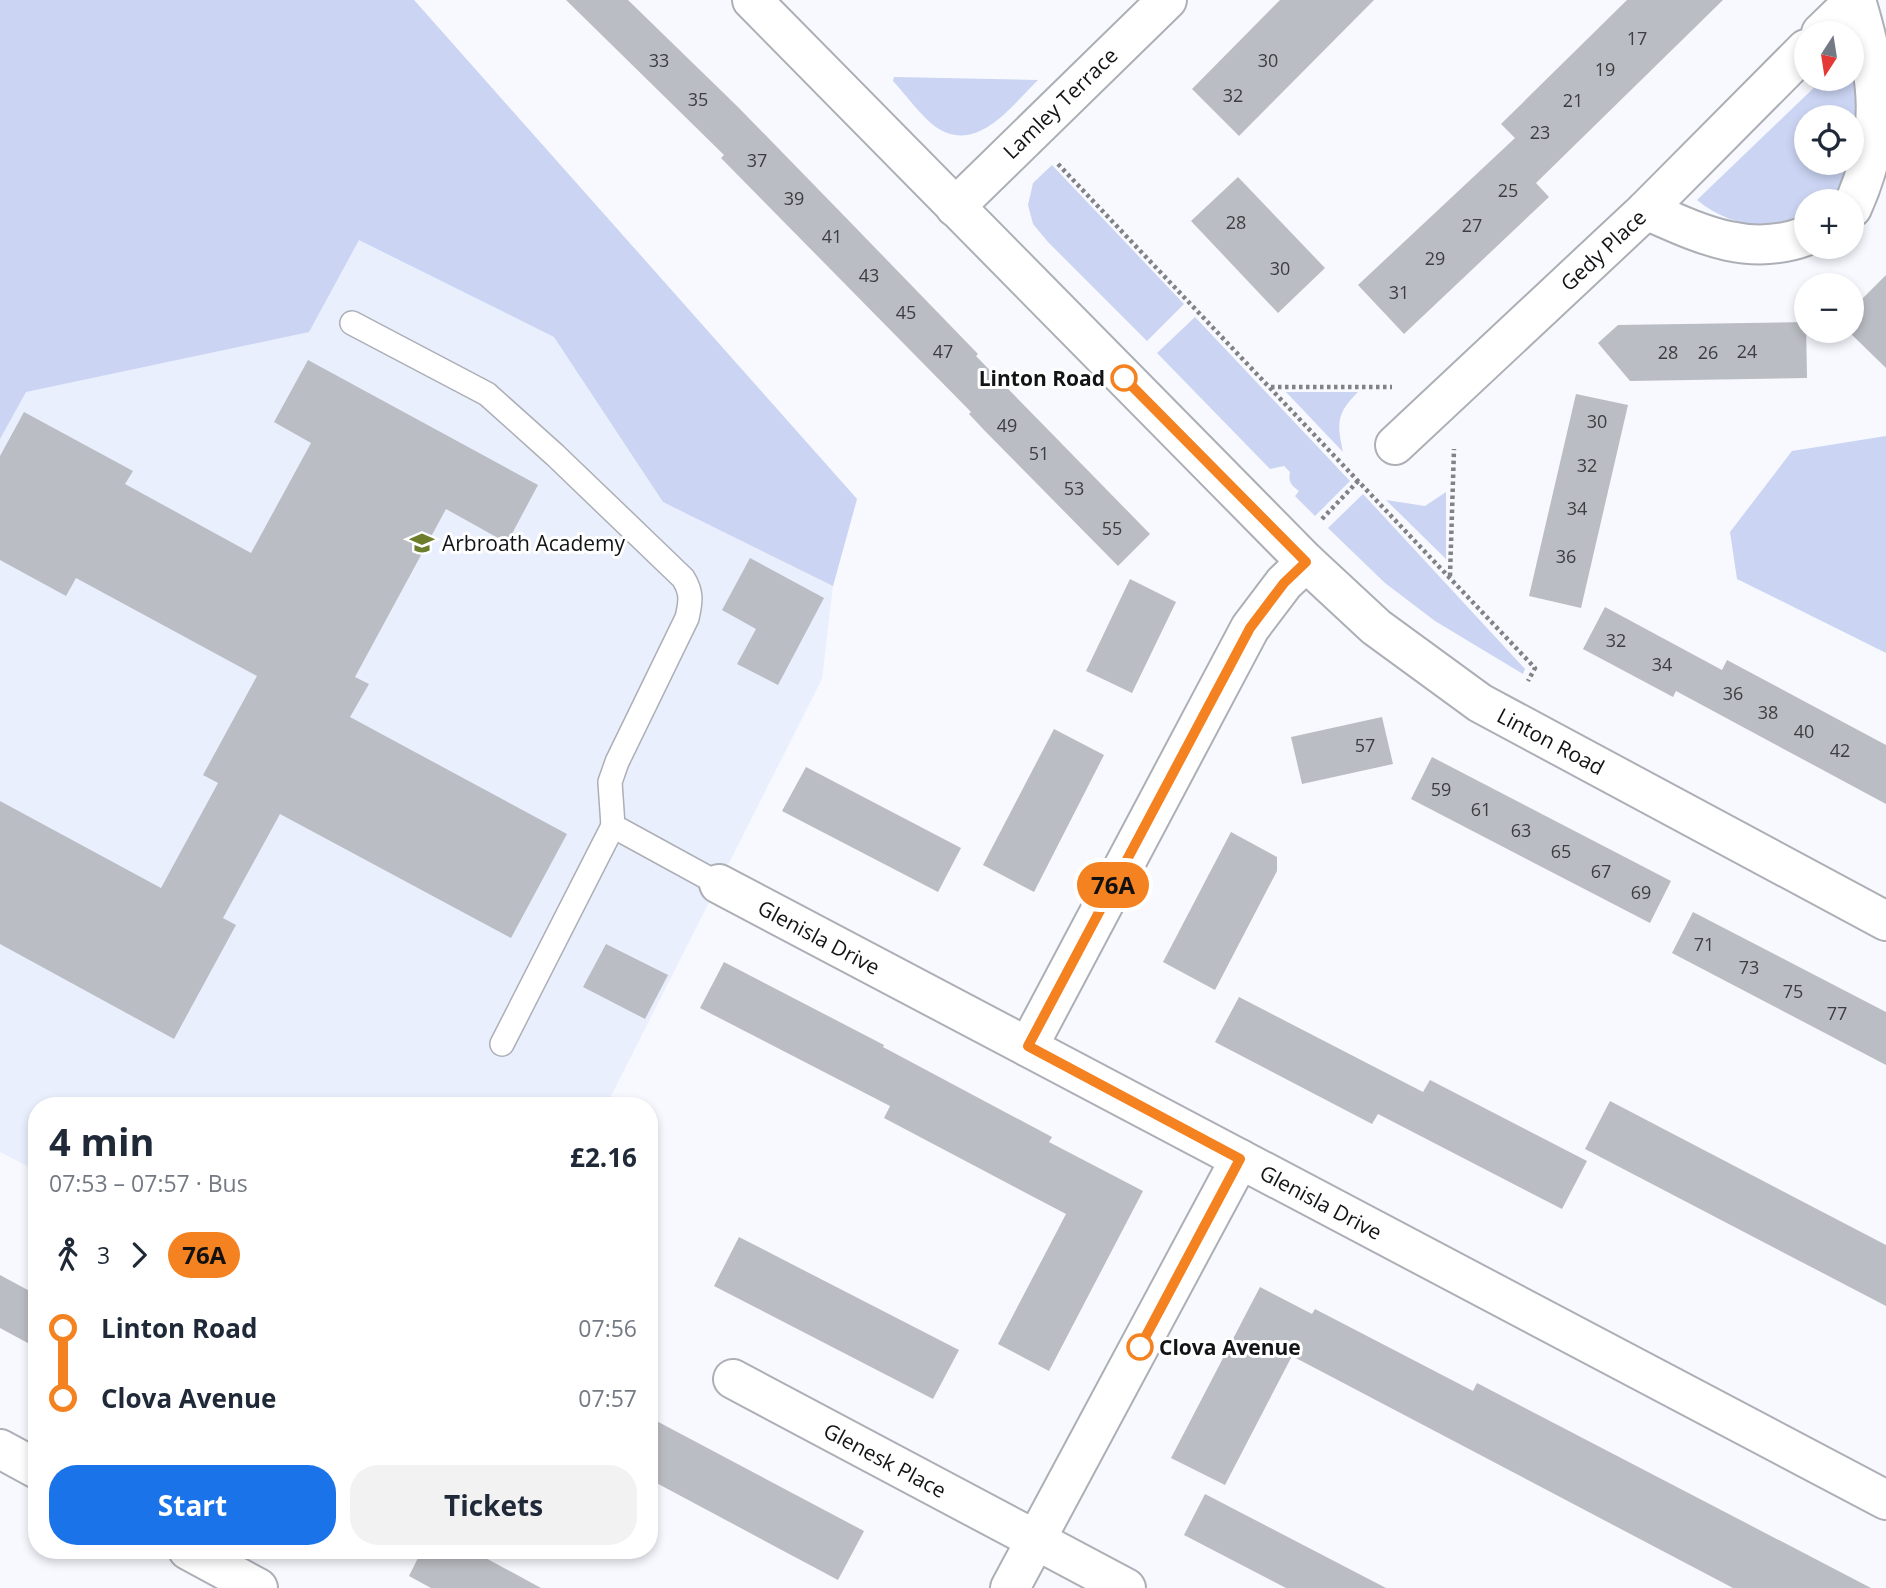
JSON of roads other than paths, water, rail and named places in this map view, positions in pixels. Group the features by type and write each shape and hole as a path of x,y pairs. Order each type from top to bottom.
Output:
{"street":[{"name":"Linton Road","path":"752,0 1299,555 1376,627 1479,703 1886,921"},
{"name":"Lamley Terrace","path":"955,207 1167,0"},
{"path":"1833,21 1855,0 1885,95 1885,141 1864,191"},
{"name":"Gedy Place","path":"1395,445 1646,210 1794,61"},
{"path":"1646,210 1720,241 1760,245 1794,238"},
{"path":"1028,1046 1250,628 1284,583 1299,555"},
{"name":"Glenisla Drive","path":"719,884 1886,1500"},
{"path":"1010,1588 1240,1159"},
{"name":"Glenesk Place","path":"733,1379 1126,1588"},
{"path":"0,1449 28,1464"},
{"path":"205,1559 258,1588"}],"lane":[{"path":"352,323 487,394 654,549 689,587 691,597 687,618 617,762 610,782 613,826 502,1044"},
{"path":"613,826 719,884"}],"place":[{"name":"Linton Road","path":"1124,378"},
{"name":"Arbroath Academy","path":"422,543"},
{"name":"Clova Avenue","path":"1140,1347"}]}
